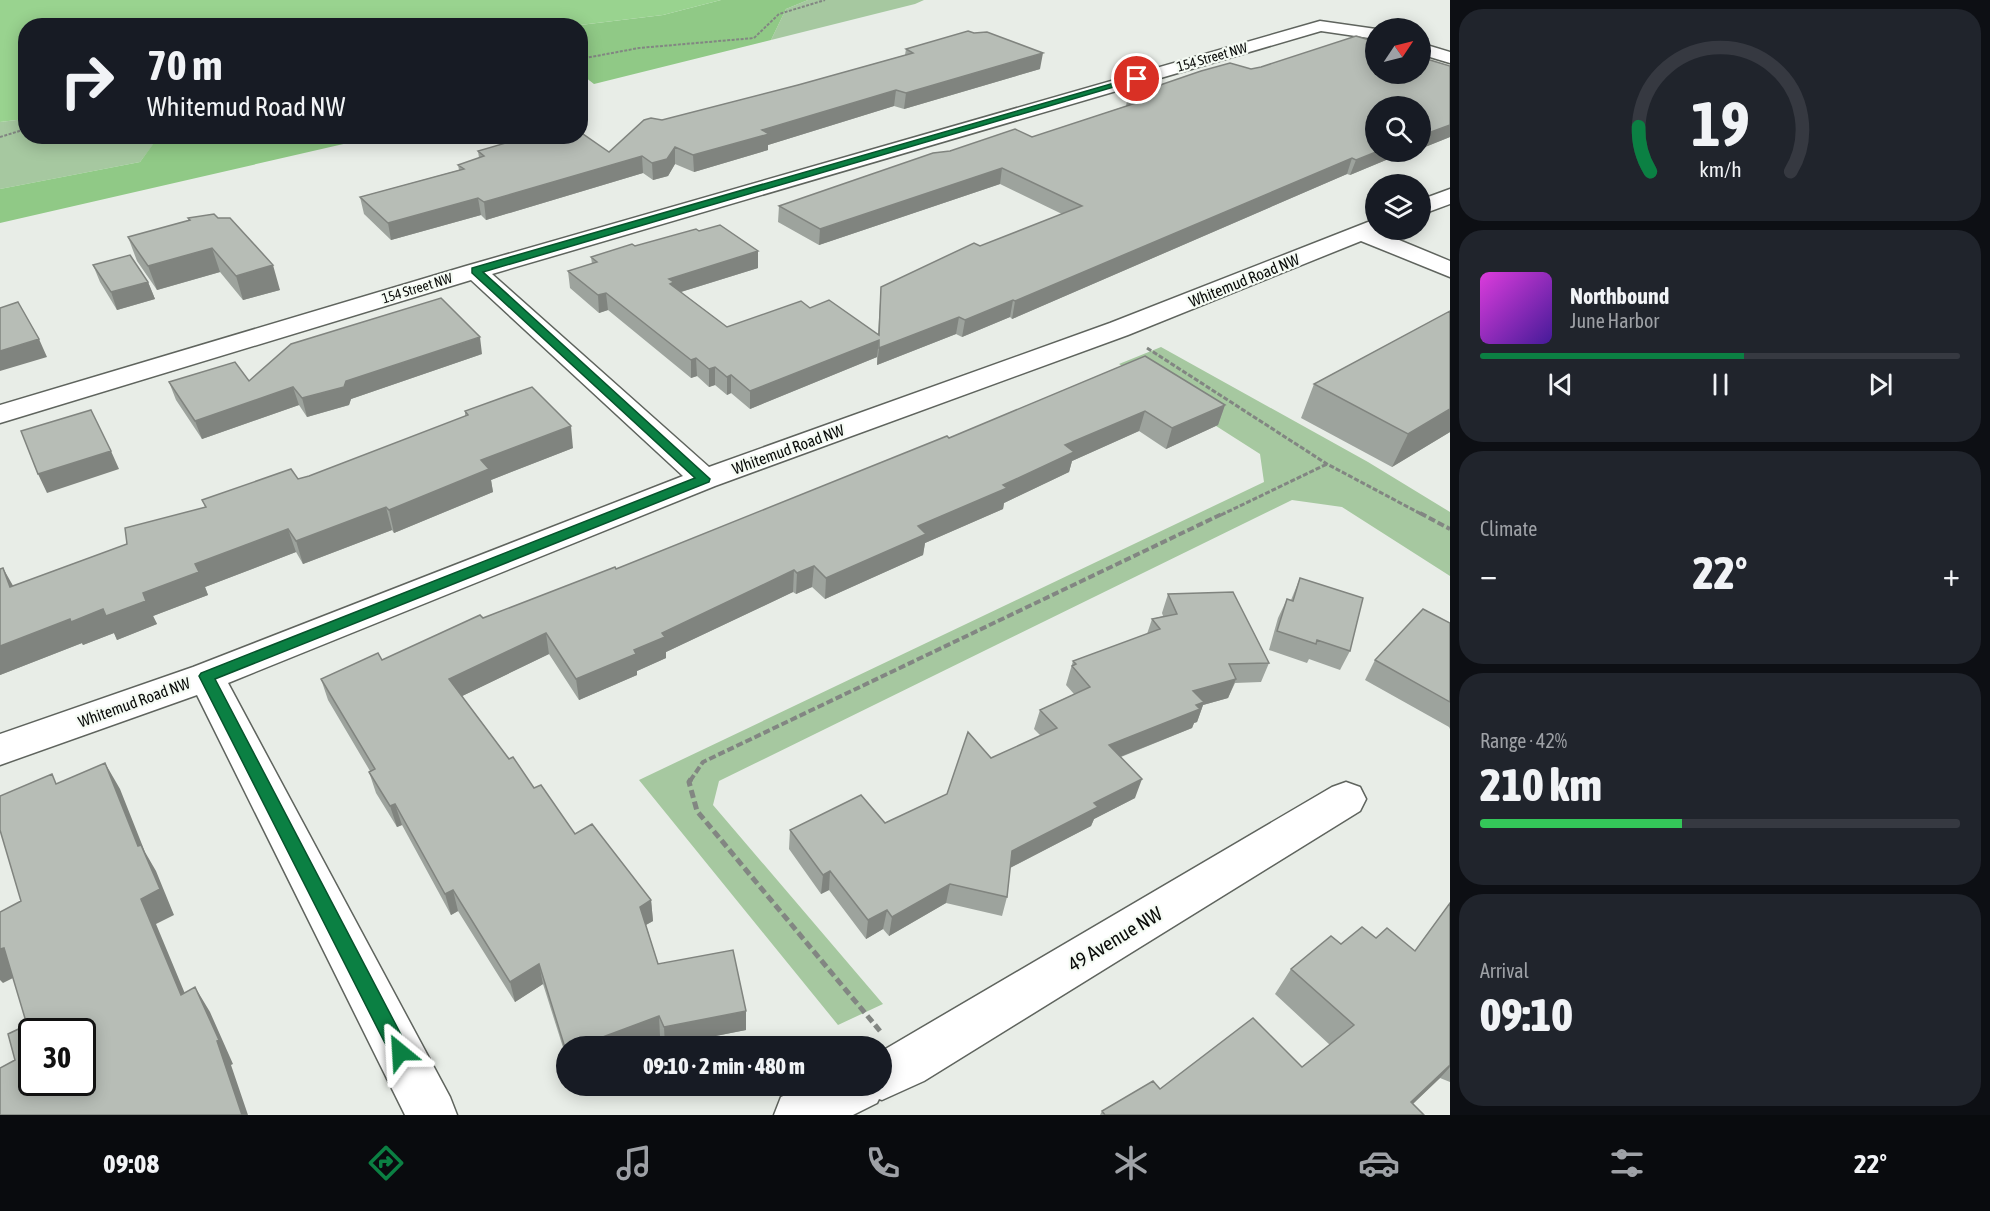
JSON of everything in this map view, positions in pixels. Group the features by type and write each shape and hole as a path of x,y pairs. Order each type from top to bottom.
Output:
{"street":[{"name":"154 Street NW","path":"0,414 476,270 1320,26 1365,32"},
{"path":"1431,52 1450,58"},
{"path":"1431,204 1450,196"},
{"name":"Whitemud Road NW","path":"0,750 206,676 704,479 1119,329 1365,232"},
{"path":"1389,240 1450,270"},
{"path":"476,270 704,479"},
{"path":"206,676 432,1115"},
{"name":"49 Avenue NW","path":"894,1070 1346,799"},
{"path":"799,1115 839,1096"}],"path":[{"path":"588,58 639,48 754,38 779,14 825,0"},
{"path":"0,137 18,131"},
{"path":"1119,329 1327,464 1450,529"},
{"path":"894,1070 697,811 689,782 695,770 703,762 1327,464"}],"shaded area":[{"path":"0,0 721,0 663,15 588,24 588,18 18,18 18,120 0,122"},
{"path":"721,0 808,0 786,9 771,40 594,84 588,79 588,24 663,15"},
{"path":"808,0 924,0 771,40 786,9"},
{"path":"18,120 18,144 154,144 140,162 0,189 0,122"},
{"path":"153,144 344,144 0,223 0,189 140,162"},
{"path":"1161,347 1368,462 1450,512 1450,576 1342,507 1292,500 719,781 713,805 883,1004 838,1025 639,780 1264,482 1260,454 1119,364"}],"building":[{"path":"968,31 987,32 1043,53 906,93 896,90 762,130 769,134 693,155 675,147 667,159 652,163 642,156 484,202 478,198 388,223 360,197 464,169 458,165 484,156 478,151 502,144 588,144 588,138 609,152 644,120 651,118 662,120 913,53 906,49"},
{"path":"1356,36 1365,39 1365,84 1431,84 1431,60 1450,66 1450,125 1431,132 1431,96 1365,96 1365,156 1356,160 1352,158 1015,301 965,320 959,317 879,348 879,340 750,391 731,375 727,377 715,367 709,369 696,358 691,360 606,293 598,295 568,271 597,262 591,257 632,244 635,246 696,229 699,231 720,225 758,251 669,279 674,282 670,284 727,327 801,301 810,308 829,300 879,335 881,287 974,243 980,246 1082,206 1002,168 820,229 779,206 933,153 950,151 1015,129 1032,137 1142,101 1128,96 1201,71 1230,63 1251,69"},
{"path":"214,214 218,218 230,218 273,265 236,276 212,248 148,266 128,237 190,220 188,218"},
{"path":"130,255 148,282 111,292 93,265"},
{"path":"441,298 480,337 346,381 344,387 302,398 293,387 195,421 169,382 235,362 249,381 291,344"},
{"path":"18,302 39,339 0,351 0,308"},
{"path":"1450,311 1450,409 1408,434 1314,384"},
{"path":"1145,356 1225,405 1172,428 1145,411 1065,445 1074,452 1003,485 1007,488 918,526 926,534 826,578 814,566 797,573 794,570 662,633 665,637 634,650 636,654 576,679 546,633 449,679 509,759 513,757 534,788 541,785 575,834 592,824 651,900 640,907 658,964 733,950 746,1011 664,1027 659,1016 605,1036 561,1036 539,964 510,982 453,890 445,894 395,804 390,806 369,772 375,769 321,679 378,653 382,660 480,615 483,618 615,567 616,569 947,436 949,438"},
{"path":"532,387 571,426 481,460 489,469 389,510 386,507 296,541 288,529 195,564 199,572 143,593 146,601 106,616 103,609 71,622 70,619 0,646 0,569 3,568 10,587 127,544 125,528 206,507 202,500 291,469 298,479 309,476 468,415 465,411"},
{"path":"91,410 111,451 38,474 21,431"},
{"path":"1300,578 1363,598 1350,651 1317,640 1316,644 1277,631 1287,599 1293,601"},
{"path":"1233,592 1269,663 1229,664 1236,679 1193,691 1204,702 1196,705 1200,709 1109,745 1142,779 1094,803 1098,807 1012,851 1007,897 950,884 892,917 887,910 868,920 830,871 823,875 790,830 861,795 885,823 947,794 968,732 991,758 1057,728 1040,710 1090,687 1072,666 1076,664 1073,661 1160,629 1152,619 1177,614 1168,594"},
{"path":"1423,609 1450,623 1450,702 1375,660"},
{"path":"105,763 138,846 141,845 160,889 141,899 181,995 195,987 219,1040 217,1041 242,1115 0,1115 0,1068 15,1060 8,1034 18,1029 18,1096 96,1096 96,1018 25,1018 4,948 0,949 0,912 21,901 0,830 0,796 52,774 56,784"},
{"path":"1450,903 1450,1065 1411,1102 1424,1115 1105,1115 1102,1111 1153,1081 1160,1089 1253,1018 1302,1067 1354,1025 1291,969 1331,936 1341,944 1362,927 1376,938 1387,928 1415,951"}],"route":[{"path":"400,1052 206,676 704,479 476,270 1137,79"}]}
